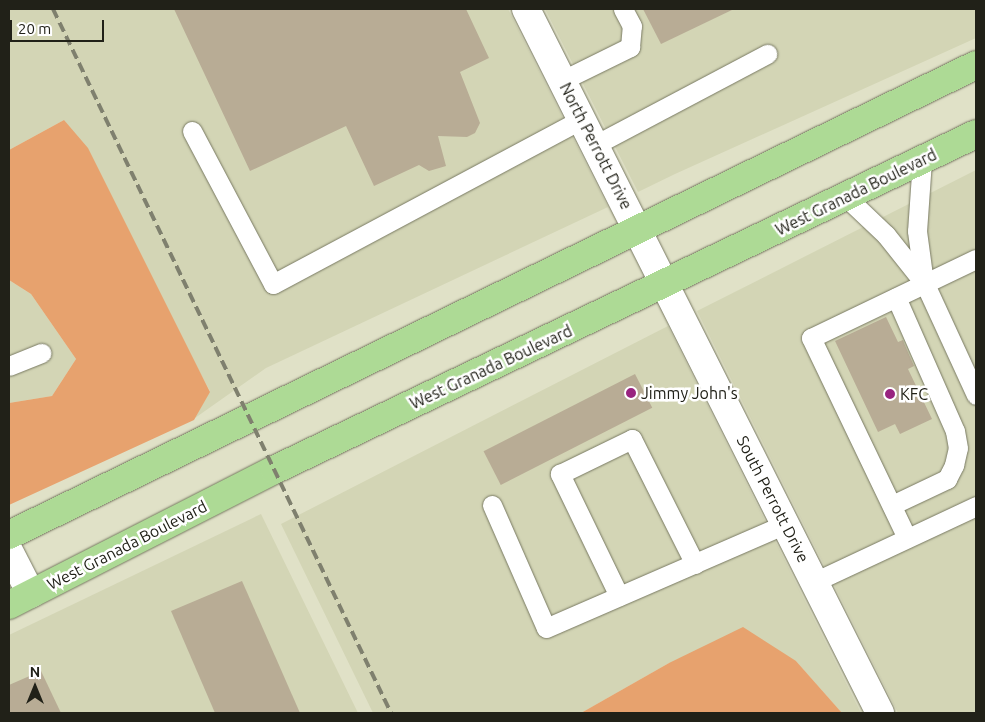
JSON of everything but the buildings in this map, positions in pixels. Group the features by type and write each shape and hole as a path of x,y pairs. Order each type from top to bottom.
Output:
{"main road":[{"path":"9,535 638,228 976,66"},
{"name":"West Granada Boulevard","path":"20,600 274,470 976,134"}],"street":[{"name":"North Perrott Drive","path":"526,9 666,284"},
{"name":"South Perrott Drive","path":"666,284 880,713"},
{"path":"9,551 20,600"}],"lane":[{"path":"563,80 630,47 632,26 623,9"},
{"path":"595,145 766,54"},
{"path":"192,131 273,284 582,119"},
{"path":"922,160 917,230 925,284"},
{"path":"846,196 886,235 925,284 976,395"},
{"path":"907,538 811,338 976,259"},
{"path":"892,506 947,479 954,465 958,448 955,431 896,297"},
{"path":"9,366 41,353"},
{"path":"619,596 560,474 632,439 695,564"},
{"path":"492,506 546,628 785,524"},
{"path":"814,582 976,506"}],"shaded area":[{"path":"9,9 508,9 608,207 266,368 195,418 210,391 64,120 9,150"},
{"path":"545,9 976,9 976,38 638,192"},
{"path":"64,120 88,148 210,392 194,420 9,505 9,403 52,396 76,359 31,294 9,280 9,150"},
{"path":"976,170 976,713 898,713 697,311"},
{"path":"9,280 31,294 76,359 52,396 9,403"},
{"path":"668,326 861,713 842,713 796,661 669,663 581,713 373,713 281,524"},
{"path":"261,514 358,713 9,713 9,635"},
{"path":"743,627 796,661 842,713 581,713 669,663"}],"railway":[{"path":"53,9 391,713"}],"place":[{"name":"Jimmy John's","path":"631,393"},
{"name":"KFC","path":"890,394"}]}
